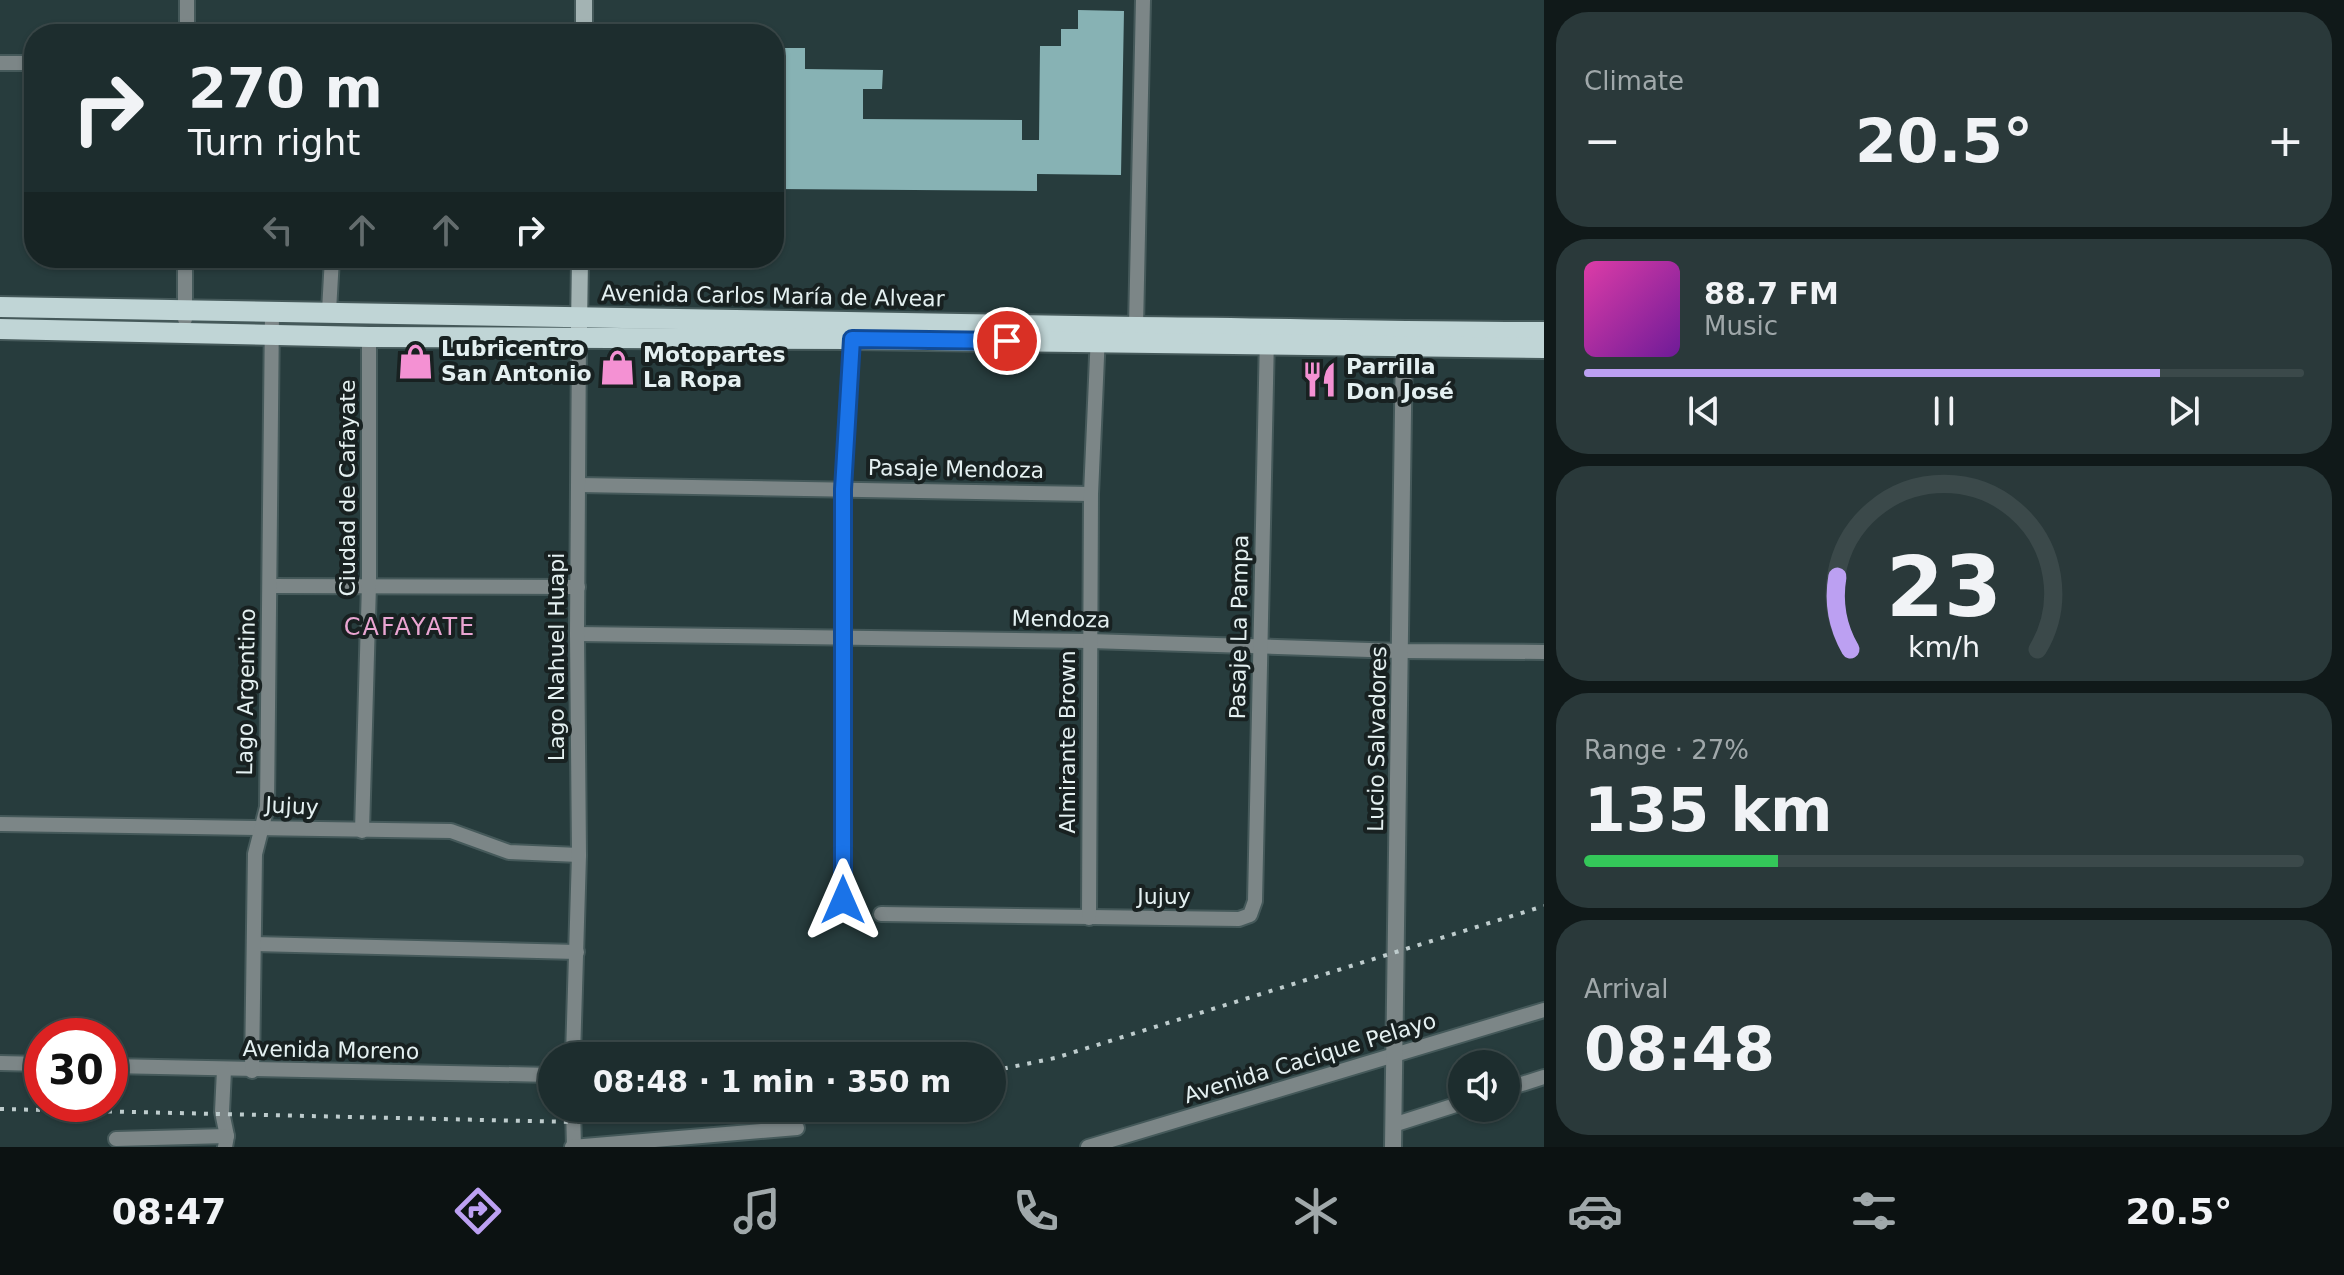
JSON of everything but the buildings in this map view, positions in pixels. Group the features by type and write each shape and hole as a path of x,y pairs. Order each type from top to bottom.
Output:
{"main road":[{"path":"584,0 584,24"},
{"name":"Lago Nahuel Huapi","path":"579,326 580,268"},
{"name":"Avenida Carlos María de Alvear","path":"0,307 329,311 579,326 1404,339 1544,348"},
{"name":"Avenida Carlos María de Alvear","path":"0,329 369,337 579,326"},
{"name":"Avenida Carlos María de Alvear","path":"1098,334 1136,327 1267,336"},
{"name":"Avenida Carlos María de Alvear","path":"1404,339 1544,332"}],"street":[{"path":"187,0 187,24"},
{"path":"1136,327 1143,0"},
{"path":"0,63 24,63"},
{"path":"185,268 185,331"},
{"path":"329,311 331,268"},
{"name":"Lago Argentino","path":"252,1071 255,854 267,807 272,312"},
{"name":"Lago Nahuel Huapi","path":"574,1042 579,855 579,326"},
{"path":"843,900 843,489 852,331"},
{"name":"Almirante Brown","path":"1089,918 1091,494 1098,334"},
{"name":"Pasaje La Pampa","path":"1239,919 1250,915 1255,901 1267,336"},
{"name":"Ciudad de Cafayate","path":"362,831 369,584 369,337"},
{"name":"Lucio Salvadores","path":"1393,1147 1404,339"},
{"name":"Pasaje Mendoza","path":"579,485 1091,494"},
{"path":"270,586 578,587"},
{"name":"Mendoza","path":"577,634 1090,641 1400,651 1544,652"},
{"name":"Jujuy","path":"0,824 451,831 509,852 579,855"},
{"name":"Jujuy","path":"881,914 1239,919"},
{"path":"254,944 577,952"},
{"name":"Avenida Cacique Pelayo","path":"1088,1147 1544,1010"},
{"path":"0,1063 24,1064"},
{"name":"Avenida Moreno","path":"128,1067 538,1075"},
{"path":"116,1139 226,1142 222,1112 224,1070"},
{"path":"1520,1085 1544,1077"},
{"path":"1393,1125 1448,1107"},
{"path":"573,1122 573,1147 797,1128"}],"railway":[{"path":"1006,1068 1055,1058 1544,906"},
{"path":"0,1109 538,1121"}],"place":[{"name":"Lubricentro San Antonio","path":"415,361"},
{"name":"Motopartes La Ropa","path":"617,367"},
{"name":"Parrilla Don José","path":"1320,379"}],"district":[{"name":"CAFAYATE","path":"410,627"}],"route":[{"path":"843,900 843,489 852,339 1007,341"}]}
